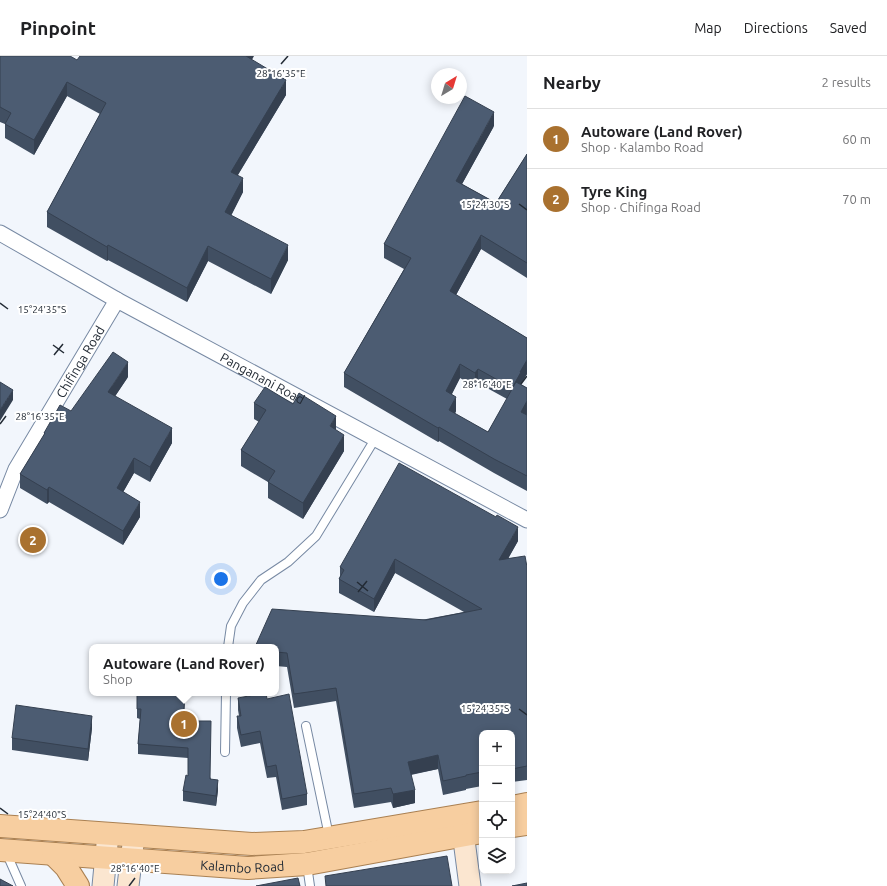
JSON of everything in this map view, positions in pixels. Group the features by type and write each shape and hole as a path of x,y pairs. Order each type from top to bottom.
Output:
{"main road":[{"path":"515,806 527,804"},
{"name":"Kalambo Road","path":"0,826 252,844 305,853 329,837 472,824"},
{"name":"Kalambo Road","path":"3,850 248,868 305,853 472,824"},
{"path":"470,886 472,824"},
{"path":"515,826 527,824"},
{"path":"103,886 108,834"},
{"path":"128,886 134,836"},
{"path":"53,854 66,867 78,886"}],"street":[{"name":"Panganani Road","path":"0,233 116,300 527,520"},
{"name":"Chifinga Road","path":"0,510 16,469 116,300"}],"lane":[{"path":"228,644 231,626 243,603 261,580 288,562 316,536 375,439"},
{"path":"225,752 226,696"},
{"path":"306,726 329,837"},
{"path":"3,850 21,886"},
{"path":"305,853 310,886"}],"building":[{"path":"0,56 70,56 77,60 80,56 246,56 286,80 231,172 243,178 225,212 288,245 271,279 208,246 187,288 108,245 107,247 47,212 106,103 67,82 34,140 5,124 11,113 0,107"},
{"path":"467,97 494,112 456,181 496,203 527,154 527,263 481,235 450,291 527,338 527,360 512,388 478,369 475,373 460,364 446,391 456,397 449,410 488,432 516,382 527,388 527,401 521,412 527,415 527,476 494,459 439,427 438,428 344,373 411,258 384,244 461,104 467,104"},
{"path":"113,352 128,362 108,392 172,428 150,467 134,458 117,488 140,502 123,531 49,487 47,490 20,474 60,405 71,411"},
{"path":"0,382 13,390 0,410"},
{"path":"265,387 293,404 299,393 336,416 330,426 344,435 303,503 268,482 275,471 241,450 266,410 254,403"},
{"path":"399,463 496,517 497,515 518,527 499,560 525,556 527,567 527,766 515,768 515,730 479,730 479,773 443,781 438,755 408,762 415,790 393,794 391,788 354,794 336,688 294,694 287,653 279,652 279,644 256,644 272,609 426,620 482,609 395,559 374,599 339,579 344,570 340,567"},
{"path":"289,694 307,794 282,799 276,765 267,767 260,731 241,735 237,716 241,716 238,698 249,696 266,696 267,699"},
{"path":"137,696 185,696 183,721 211,721 210,779 218,780 216,796 183,791 186,775 188,776 188,748 138,744 141,709 137,709"},
{"path":"16,705 92,716 88,749 12,738"},
{"path":"447,856 452,886 326,886 325,876"},
{"path":"298,878 300,886 256,886"},
{"path":"0,879 13,886 0,886"},
{"path":"527,883 527,886 512,886"}],"place":[{"name":"Tyre King","path":"33,540"},
{"name":"Autoware (Land Rover)","path":"184,724"}]}
